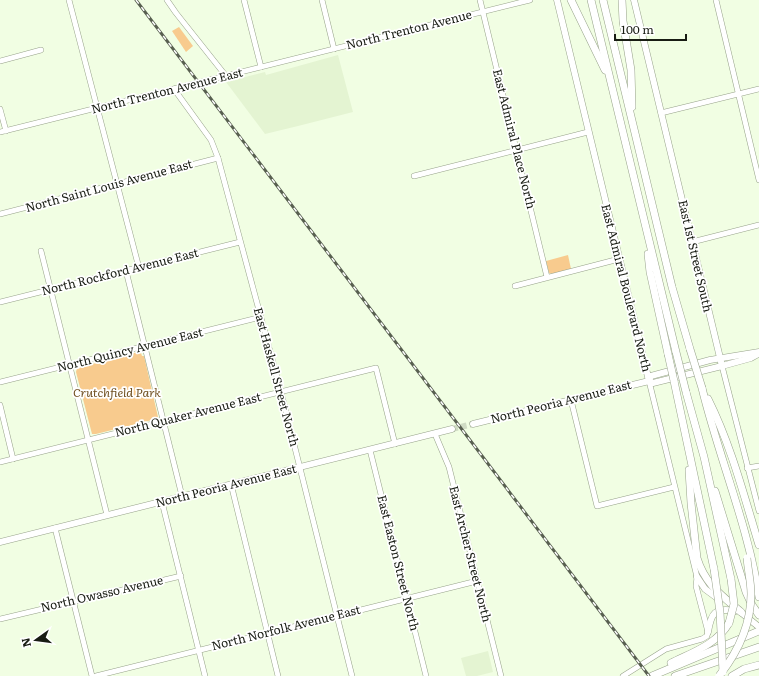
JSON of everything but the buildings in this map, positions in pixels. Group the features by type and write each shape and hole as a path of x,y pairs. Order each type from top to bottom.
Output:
{"highway":[{"path":"571,0 586,34 610,81"},
{"path":"591,0 686,392 704,457 742,580 752,605 758,614"},
{"path":"604,0 672,287 711,423 744,526 759,597"},
{"path":"622,0 623,21 631,70 633,123"},
{"path":"645,225 650,272 714,569 720,612 723,676"},
{"path":"702,388 718,420 734,464 758,542"},
{"path":"688,448 691,503 699,565 711,586 741,612"},
{"path":"646,676 709,644 725,630 729,623 734,604 704,457"},
{"path":"719,676 736,652 749,616 751,595 744,526"},
{"path":"652,676 759,631"},
{"path":"675,676 759,647"},
{"path":"689,676 712,662"},
{"path":"732,676 744,669 759,665"}],"main road":[{"name":"East Admiral Boulevard North","path":"557,0 649,381"},
{"name":"East 1st Street South","path":"634,0 722,366"},
{"path":"749,353 759,353 751,358 722,366 653,383 649,381 651,376 710,360 749,353"},
{"name":"North Peoria Avenue East","path":"473,424 649,381"},
{"name":"North Peoria Avenue East","path":"0,542 452,429"},
{"path":"697,577 705,589 741,612 759,627"},
{"path":"708,632 710,619 716,612 724,609 741,612"}],"street":[{"path":"69,0 139,268"},
{"path":"167,0 226,76"},
{"path":"244,0 262,67"},
{"path":"322,0 334,49"},
{"name":"East Admiral Place North","path":"480,0 548,277"},
{"name":"North Trenton Avenue","path":"334,49 530,0"},
{"path":"716,0 759,180"},
{"name":"North Trenton Avenue East","path":"3,132 334,49"},
{"path":"0,61 41,50"},
{"name":"East Haskell Street North","path":"174,89 211,140 218,158 281,392 352,676"},
{"path":"661,113 759,89"},
{"path":"0,109 3,132"},
{"path":"414,176 588,132"},
{"name":"North Saint Louis Avenue East","path":"0,214 218,158"},
{"path":"692,242 759,225"},
{"name":"North Rockford Avenue East","path":"0,302 240,242"},
{"path":"41,251 107,515"},
{"path":"515,286 619,259"},
{"path":"126,271 182,496"},
{"name":"North Quincy Avenue East","path":"0,382 261,317"},
{"name":"East 1st Street South","path":"722,366 759,511"},
{"name":"North Quaker Avenue East","path":"0,462 376,368 395,444"},
{"name":"East Admiral Boulevard North","path":"649,381 697,577 696,586 708,632"},
{"path":"571,400 597,506 674,487"},
{"path":"0,405 13,459"},
{"name":"East Archer Street North","path":"435,434 449,468 501,676"},
{"name":"East Easton Street North","path":"370,450 426,676"},
{"path":"747,468 759,466"},
{"path":"231,484 278,676"},
{"path":"162,502 205,676"},
{"path":"55,528 92,676"},
{"name":"North Owasso Avenue","path":"0,619 73,600 181,576"},
{"name":"North Norfolk Avenue East","path":"96,676 267,632 477,581"},
{"path":"623,676 659,652 702,640 708,632"}],"shaded area":[{"path":"338,55 353,112 265,134 226,82 265,72 266,75"},
{"path":"488,651 493,672 477,676 466,676 461,658"}],"green space":[{"path":"179,27 193,46 186,52 172,31"},
{"path":"568,255 571,269 552,274 549,273 546,261"},
{"name":"Crutchfield Park","path":"138,352 144,356 158,417 156,419 92,434 76,372 77,368"}],"tunnel":[{"path":"452,429 473,424"}],"railway":[{"path":"136,0 649,676"}]}
